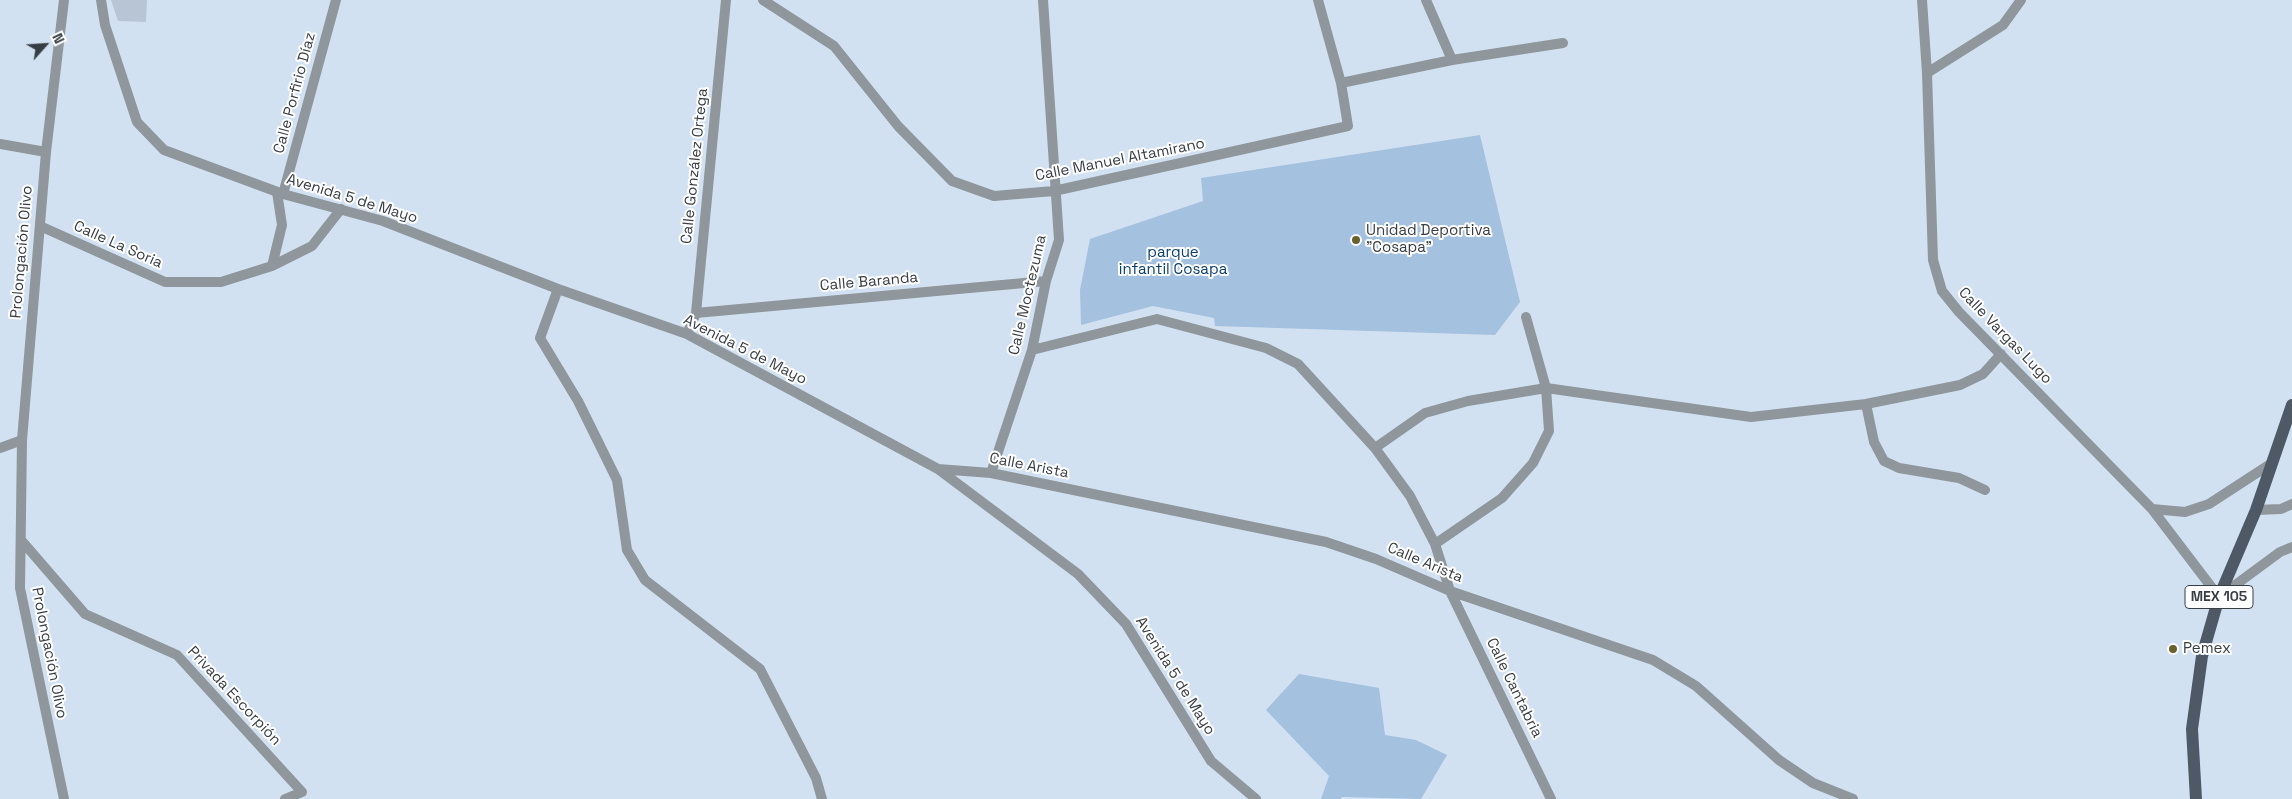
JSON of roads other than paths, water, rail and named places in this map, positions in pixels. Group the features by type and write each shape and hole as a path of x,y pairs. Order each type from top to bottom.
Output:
{"main road":[{"name":"MEX 105","path":"2196,799 2192,729 2202,656 2220,597 2256,510 2292,405"}],"street":[{"name":"Prolongación Olivo","path":"64,0 46,152 22,440 20,588 64,799"},
{"name":"Avenida 5 de Mayo","path":"101,0 105,25 137,122 164,150 280,193 383,221 558,289 687,334 938,469 1078,574 1126,624 1211,761 1256,799"},
{"name":"Calle Porfirio Díaz","path":"280,193 336,0"},
{"name":"Calle González Ortega","path":"687,334 696,313 726,0"},
{"name":"Calle Manuel Altamirano","path":"763,0 834,46 898,126 952,182 994,196 1054,191 1348,126 1341,83"},
{"name":"Calle Moctezuma","path":"991,473 1032,350 1046,280 1059,240 1054,191 1043,0"},
{"path":"1318,0 1341,83 1452,60 1563,42"},
{"path":"1426,0 1452,60"},
{"name":"Calle Vargas Lugo","path":"1922,0 1927,72 1932,260 1942,291 1959,312 2152,509 2220,597"},
{"path":"1927,72 2003,24 2021,0"},
{"path":"0,144 46,152"},
{"path":"272,266 282,225 280,193"},
{"name":"Calle La Soria","path":"40,226 165,282 221,282 272,266 312,246 341,209"},
{"name":"Calle Baranda","path":"696,313 1046,280"},
{"path":"558,289 540,338 578,401 617,480 627,550 645,580 760,669 816,778 822,799"},
{"path":"1435,544 1502,498 1533,463 1549,431 1546,388 1526,316"},
{"name":"Calle Cantabria","path":"1032,350 1157,319 1266,348 1298,364 1375,448 1410,496 1435,544 1450,591 1552,799"},
{"path":"1375,448 1425,413 1468,401 1546,388 1751,417 1866,404 1960,385 1983,374 2001,354"},
{"path":"1866,404 1874,442 1884,460 1898,468 1959,478 1985,490"},
{"path":"0,448 22,440"},
{"path":"2152,509 2185,512 2209,504 2272,463"},
{"name":"Calle Arista","path":"938,469 991,473 1326,542 1376,559 1450,591 1652,660 1696,686 1779,760 1813,783 1853,799"},
{"path":"2256,510 2281,508 2292,504"},
{"name":"Privada Escorpión","path":"21,540 86,614 177,655 302,792 285,799"},
{"path":"2220,597 2280,552 2292,547"}],"place":[{"name":"Unidad Deportiva \"Cosapa\"","path":"1356,240"},
{"name":"Pemex","path":"2173,649"}],"park label":[{"name":"parque infantil Cosapa","path":"1173,262"}]}
